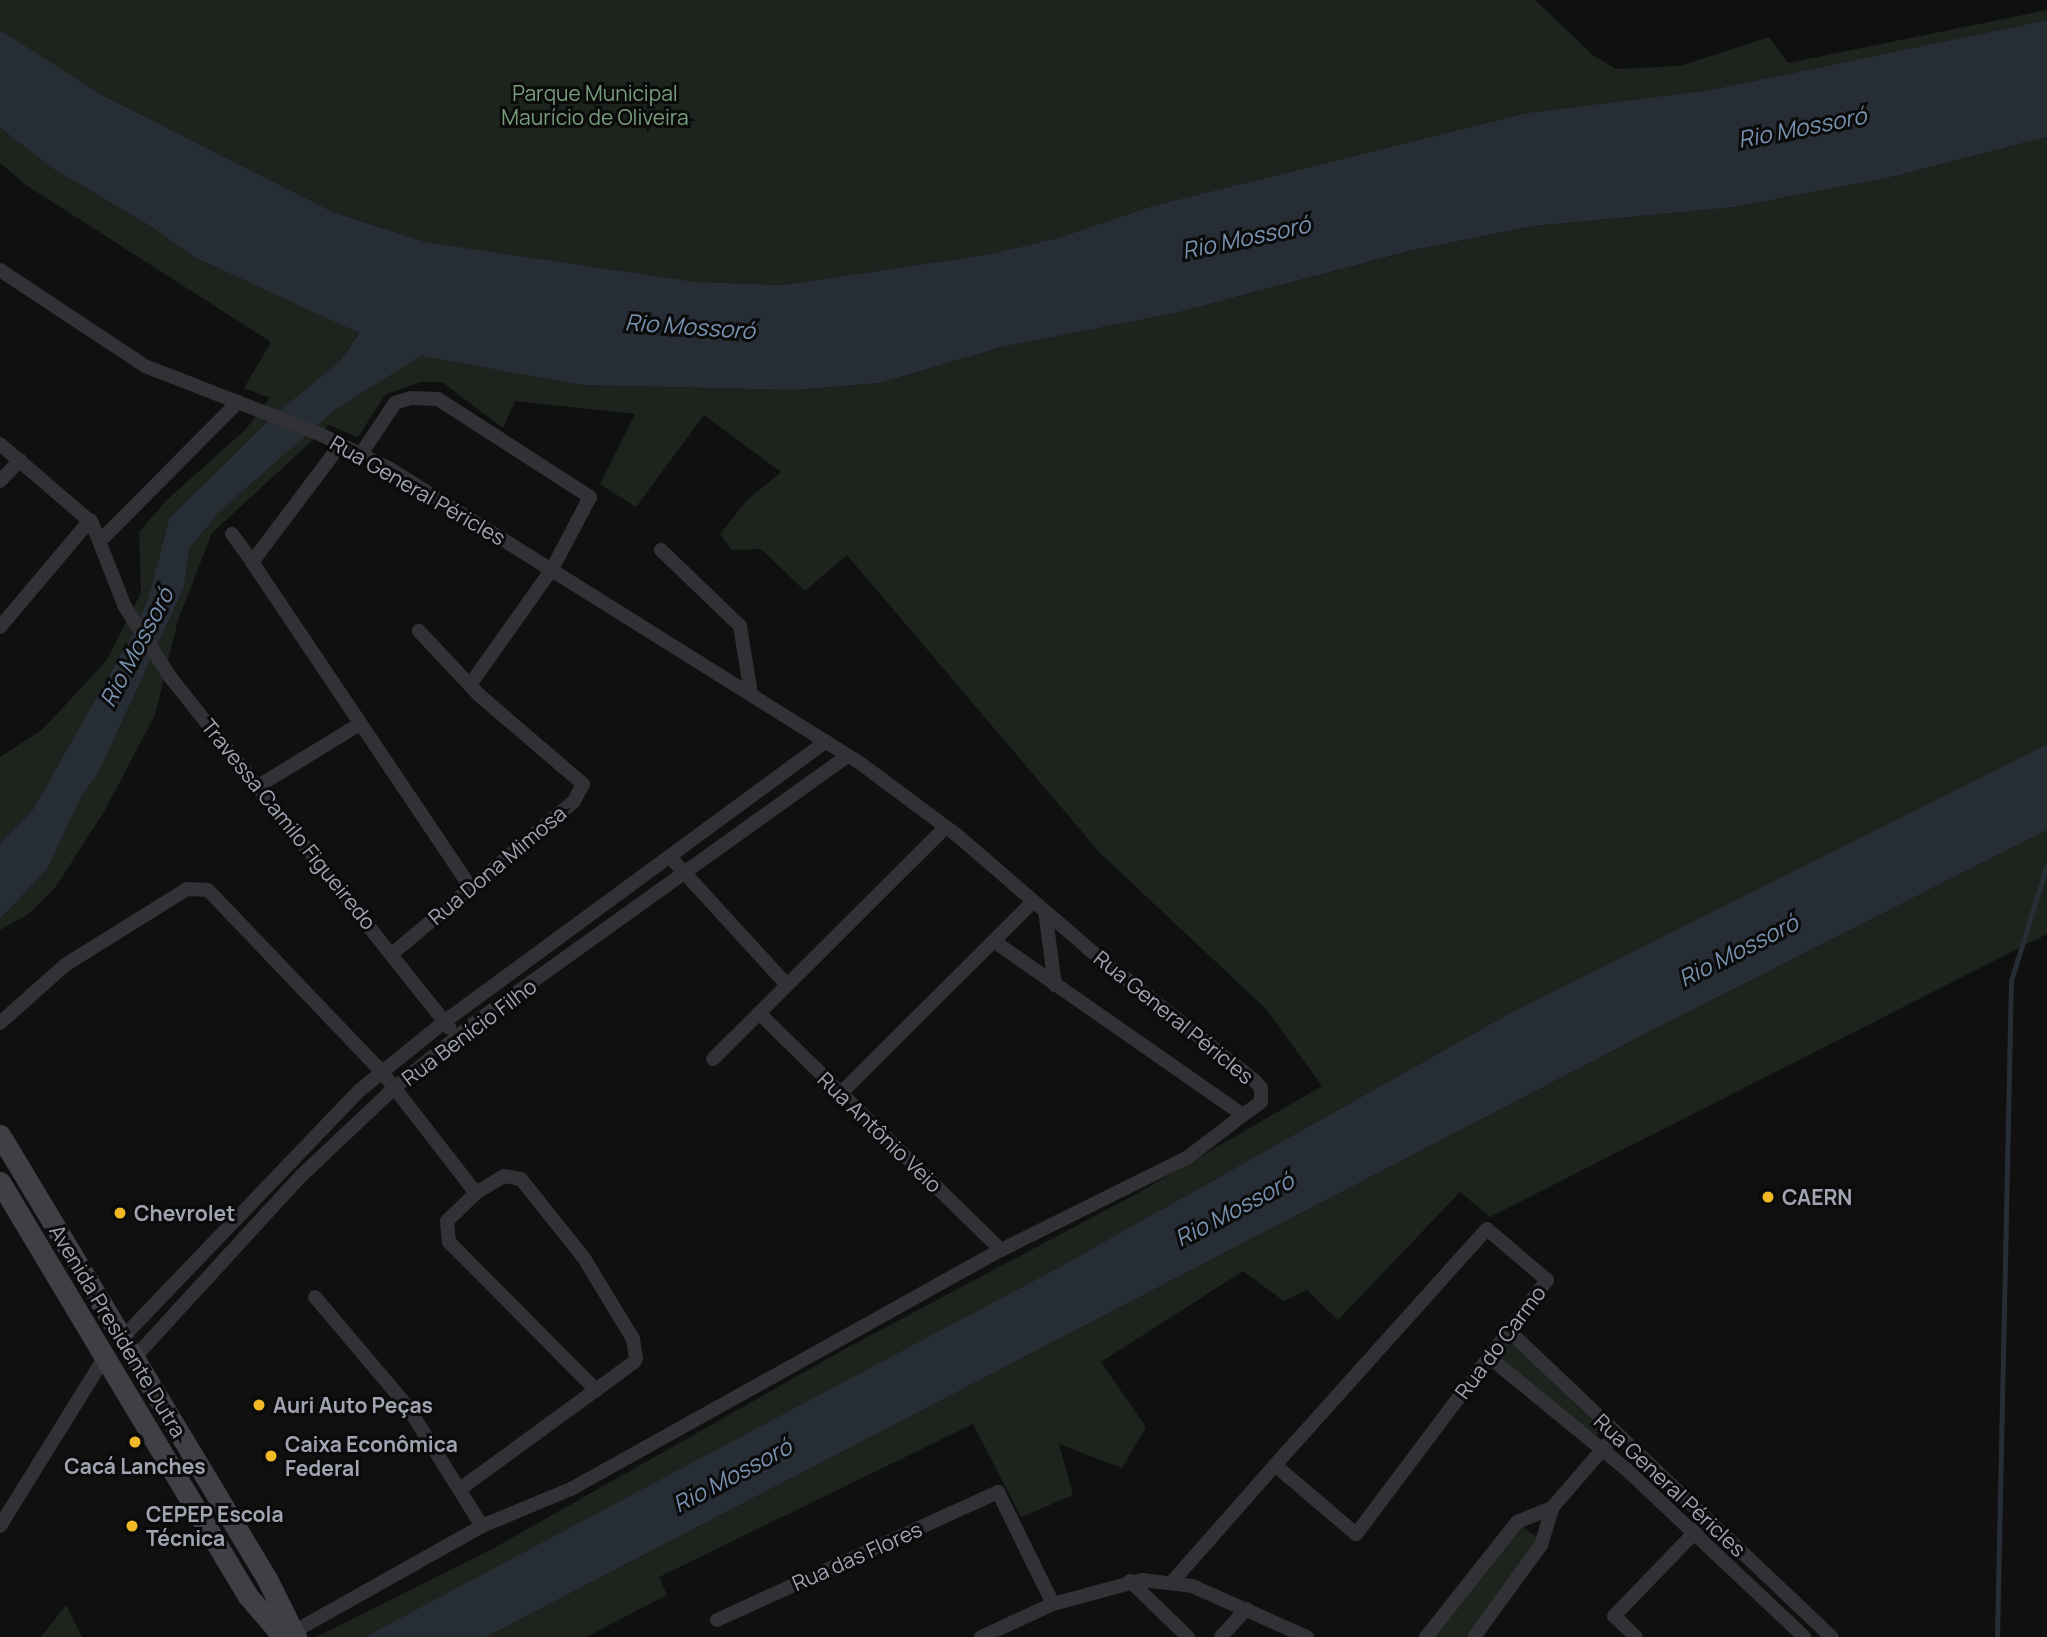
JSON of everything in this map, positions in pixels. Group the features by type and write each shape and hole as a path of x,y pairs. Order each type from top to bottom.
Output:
{"main road":[{"name":"Avenida Presidente Dutra","path":"0,1135 267,1579 289,1636"},
{"name":"Avenida Presidente Dutra","path":"0,1182 103,1360 248,1596 289,1636"},
{"path":"37,1244 59,1232"}],"street":[{"name":"Rua General Péricles","path":"0,270 125,355 322,435 361,454 552,569 826,741 946,827 1256,1082 1261,1088 1261,1102 1242,1115 995,943"},
{"path":"361,454 395,403 410,398 438,399 590,496 552,569 470,685"},
{"path":"102,539 245,404"},
{"name":"Travessa Camilo Figueiredo","path":"0,443 90,520 102,539 125,607 171,678 260,785 456,1037"},
{"path":"252,562 341,444"},
{"path":"0,481 20,460"},
{"path":"0,627 90,520"},
{"path":"232,534 470,887"},
{"path":"661,550 740,626 751,694"},
{"name":"Rua Dona Mimosa","path":"393,953 580,796 583,784 470,685 419,631"},
{"path":"260,785 360,724"},
{"name":"Rua Benício Filho","path":"123,1337 305,1144 382,1072 444,1022 671,858 826,741"},
{"name":"Rua Benício Filho","path":"135,1357 319,1158 394,1088 456,1037 847,756"},
{"path":"713,1059 946,827"},
{"path":"671,858 787,985"},
{"path":"0,1023 65,965 187,889 198,887 219,900 382,1072 476,1193"},
{"path":"841,1093 995,943 1039,906 1055,985"},
{"name":"Rua Antônio Veio","path":"759,1013 1001,1250"},
{"path":"289,1636 482,1526 571,1489 1001,1250 1188,1157 1242,1115"},
{"path":"305,1144 319,1158"},
{"path":"460,1489 596,1390 636,1358 629,1333 584,1258 521,1179 504,1176 476,1193 447,1221 446,1234 596,1390"},
{"name":"Rua do Carmo","path":"1172,1582 1275,1465 1487,1229 1547,1280 1356,1534 1275,1465"},
{"path":"201,1254 215,1268"},
{"path":"316,1297 407,1406 482,1526"},
{"name":"Rua General Péricles","path":"1509,1331 1832,1637"},
{"name":"Rua General Péricles","path":"1489,1357 1603,1450 1804,1637"},
{"path":"0,1526 103,1360"},
{"path":"1474,1637 1541,1545 1552,1508 1615,1434"},
{"name":"Rua das Flores","path":"717,1620 998,1492 1052,1604"},
{"path":"1426,1637 1517,1522 1552,1508"},
{"path":"1636,1637 1614,1616 1706,1520"},
{"path":"1130,1581 1188,1637"},
{"path":"981,1637 1052,1604 1130,1581 1172,1582 1246,1609 1307,1637"},
{"path":"1221,1637 1246,1609"}],"green space":[{"name":"Parque Municipal Maurício de Oliveira","path":"0,0 1535,0 1594,56 1616,69 1680,66 1769,37 1788,63 2047,10 2047,20 1710,90 1526,113 1152,206 1061,237 991,254 783,285 696,282 426,242 335,213 100,94 32,53 0,30"},
{"path":"0,128 55,170 152,227 194,257 359,332 340,361 274,415 169,519 148,599 133,633 32,811 0,843 0,757 42,730 106,661 141,593 139,532 168,499 246,429 270,398 244,388 271,342 26,185 0,163"},
{"path":"2047,137 2047,744 1512,1012 1054,1270 472,1584 365,1637 316,1637 494,1548 845,1349 1136,1194 1322,1086 1266,1009 1100,853 847,555 805,591 761,549 732,550 720,534 747,500 781,472 704,415 636,507 600,484 635,414 515,401 503,428 442,382 420,382 385,395 358,437 329,425 212,533 178,620 155,715 105,810 55,888 27,915 0,930 0,919 48,868 81,797 98,774 184,587 189,549 220,511 335,410 421,356 581,385 794,390 880,383 1002,347 1176,313 1411,251 1534,226 1736,207 1896,176"},
{"path":"2047,830 2047,934 1490,1217 1460,1192 1338,1320 1307,1290 1284,1301 1243,1271 1101,1362 1146,1427 1122,1468 1059,1444 1073,1495 1021,1517 973,1424 659,1577 667,1595 586,1637 486,1637 1647,1033"},
{"path":"1509,1339 1603,1431 1594,1437 1498,1356"},
{"path":"1517,1522 1539,1539 1465,1637 1432,1637"},
{"path":"66,1605 82,1637 41,1637"}],"water":[{"name":"Rio Mossoró","path":"2047,20 2047,137 1896,176 1736,207 1534,226 1410,251 1176,313 1002,347 880,383 794,390 581,385 421,356 335,410 220,511 189,549 184,587 98,774 81,797 48,868 0,919 0,843 32,811 133,633 148,599 169,519 274,415 340,361 359,333 194,257 152,227 55,170 0,128 0,30 100,94 335,213 426,242 696,282 783,285 991,254 1061,237 1152,206 1526,113 1710,90"},
{"name":"Rio Mossoró","path":"2047,744 2047,830 1647,1033 486,1637 365,1637 1054,1270 1512,1012"}],"waterway":[{"path":"1997,1637 2011,981 2047,865"}],"place":[{"name":"CAERN","path":"1768,1197"},
{"name":"Chevrolet","path":"120,1213"},
{"name":"Auri Auto Peças","path":"259,1405"},
{"name":"Cacá Lanches","path":"135,1442"},
{"name":"Caixa Econômica Federal","path":"271,1456"},
{"name":"CEPEP Escola Técnica","path":"132,1526"}]}
